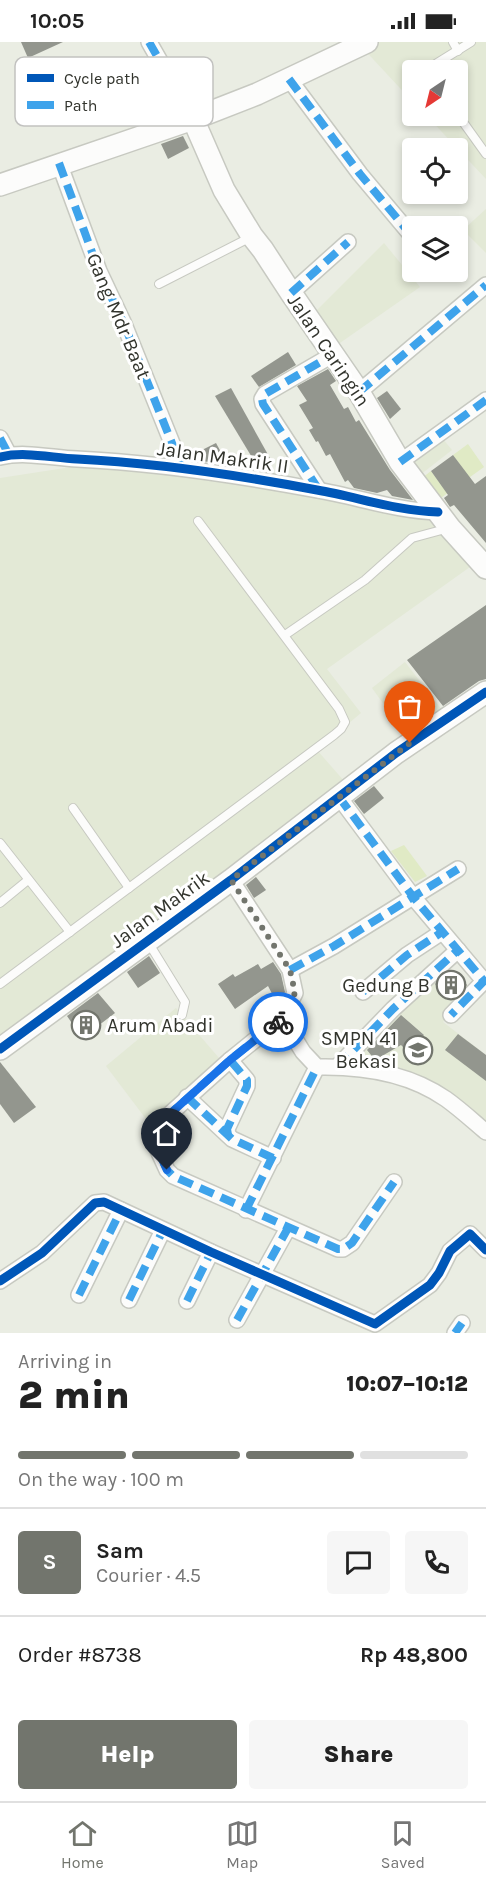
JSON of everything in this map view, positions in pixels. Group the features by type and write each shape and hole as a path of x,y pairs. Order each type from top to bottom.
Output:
{"main road":[{"path":"213,110 257,94 344,47 367,42"},
{"path":"0,185 169,126"},
{"name":"Jalan Caringin","path":"196,126 224,190 252,236 359,392 400,462 444,520 486,568"},
{"name":"Jalan Makrik","path":"0,1048 231,880 423,734 486,692"}],"street":[{"path":"148,42 157,57"},
{"path":"289,78 360,174 402,224"},
{"name":"Gang Mdr Baat","path":"59,163 99,271 124,324 182,468"},
{"path":"291,293 348,242"},
{"path":"359,392 486,285"},
{"path":"319,490 263,404 262,399 265,394 334,354"},
{"path":"400,462 486,400"},
{"path":"0,438 5,456"},
{"name":"Jalan Makrik II","path":"5,456 110,460 182,468 319,490 444,520"},
{"path":"339,797 414,898 485,980 451,1015"},
{"path":"290,970 414,898 458,869"},
{"path":"231,880 290,970 295,993 282,1018 230,1060 152,1130 151,1135 167,1170 173,1176 246,1210 343,1249 352,1243 394,1182"},
{"path":"363,992 407,956 442,932"},
{"path":"338,1066 393,1009 458,950"},
{"path":"282,1018 303,1052 317,1067 338,1066 368,1069 421,1085 445,1098 486,1132"},
{"path":"228,1135 227,1129 247,1086 244,1075 230,1060"},
{"path":"246,1210 317,1067"},
{"path":"188,1097 232,1139 273,1158"},
{"path":"0,1281 42,1253 95,1203 104,1202 374,1328 430,1285 450,1251 470,1234 486,1250"},
{"path":"79,1295 121,1210"},
{"path":"237,1320 288,1228"},
{"path":"129,1300 162,1230"},
{"path":"187,1301 211,1252"}],"lane":[{"path":"453,42 458,51"},
{"path":"443,60 471,42"},
{"path":"465,126 486,154"},
{"path":"159,284 252,236"},
{"path":"285,635 365,580 412,538 444,520"},
{"path":"0,984 341,729 345,722 339,709 285,635 198,521"},
{"path":"73,808 129,888"},
{"path":"0,843 70,932"},
{"path":"0,903 28,880"},
{"path":"148,941 185,1002 182,1015"}],"shaded area":[{"path":"366,42 486,42 486,179 468,160 468,138 448,138 436,126 468,126 468,60 402,60 402,90 360,45"},
{"path":"486,209 486,253 468,235 468,225"},
{"path":"384,243 402,265 402,282 416,282 420,287 337,345 315,312"},
{"path":"442,438 452,450 420,475 409,462"},
{"path":"110,461 438,512 477,562 327,669 361,713 317,750 345,782 0,1047 0,478"},
{"path":"405,662 442,710 408,738 372,688"},
{"name":"SMPN 41 Bekasi","path":"445,964 473,991 443,1022 486,1055 486,1126 437,1087 347,1061"},
{"path":"176,1008 219,1058 149,1123 106,1066"}],"green space":[{"path":"468,444 484,467 438,500 422,478 431,471 442,486 464,470 453,455"},
{"path":"404,845 427,876 415,882 391,851"}],"building":[{"path":"21,42 63,42 30,57 28,57"},
{"path":"183,136 189,148 168,159 161,144"},
{"path":"288,352 296,365 259,387 251,376"},
{"path":"328,369 336,381 330,385 344,409 348,407 356,422 359,420 390,470 413,500 392,496 387,490 377,493 354,488 348,480 345,482 330,454 326,456 318,441 316,442 309,430 313,428 299,405 307,401 297,386"},
{"path":"231,388 271,460 256,464 215,396"},
{"path":"387,391 401,409 390,419 377,398"},
{"path":"216,443 228,465 202,461 198,452"},
{"path":"453,455 475,484 486,476 486,543 454,505 450,507 444,498 448,495 431,471"},
{"path":"486,605 486,679 479,681 443,706 407,660"},
{"path":"374,786 384,798 364,814 354,801"},
{"path":"256,877 266,890 254,898 246,885"},
{"path":"149,956 160,973 138,988 127,972"},
{"path":"273,962 281,974 285,992 280,1001 277,1003 268,986 235,1009 218,984 233,974 235,977 258,964 261,969"},
{"path":"451,970 467,985 452,1000 435,984"},
{"name":"Arum Abadi","path":"98,993 115,1013 82,1038 67,1016"},
{"path":"401,1015 424,1035 409,1053 401,1045 375,1060 367,1050"},
{"path":"458,1034 486,1055 486,1081 445,1050"},
{"path":"0,1062 36,1107 14,1123 0,1104"}],"marked path":[{"path":"149,42 158,57"},
{"path":"289,79 360,174 402,224"},
{"path":"59,163 99,271 124,324 182,468"},
{"path":"291,293 348,242"},
{"path":"359,392 486,285"},
{"path":"319,490 263,404 262,399 265,394 334,354"},
{"path":"400,462 486,400"},
{"path":"0,438 9,455"},
{"path":"339,797 414,898 484,981 451,1015"},
{"path":"290,970 334,946 458,869"},
{"path":"363,992 407,955 442,932"},
{"path":"338,1066 393,1009 458,950"},
{"path":"282,1018 230,1060 152,1130 151,1135 167,1170 173,1176 338,1249 343,1249 352,1243 394,1182"},
{"path":"228,1135 227,1129 247,1086 247,1080 230,1060"},
{"path":"246,1210 317,1067"},
{"path":"187,1097 232,1139 273,1158"},
{"path":"79,1295 121,1210"},
{"path":"237,1320 288,1228"},
{"path":"129,1300 163,1230"},
{"path":"187,1301 211,1252"},
{"path":"455,1333 462,1323"}],"cycle path":[{"path":"0,457 38,455 198,470 258,479 408,509 438,512"},
{"path":"0,1049 231,880 396,753 486,692"},
{"path":"0,1281 42,1253 95,1203 104,1202 375,1324 430,1285 450,1251 470,1234 486,1250"}],"way so far":[{"path":"278,1022 295,993 290,970 231,880 410,743"}],"place":[{"name":"Gedung B","path":"451,985"},
{"name":"Arum Abadi","path":"86,1025"},
{"name":"SMPN 41 Bekasi","path":"418,1050"}],"route":[{"path":"167,1170 151,1135 152,1130 230,1060 278,1022"}]}
